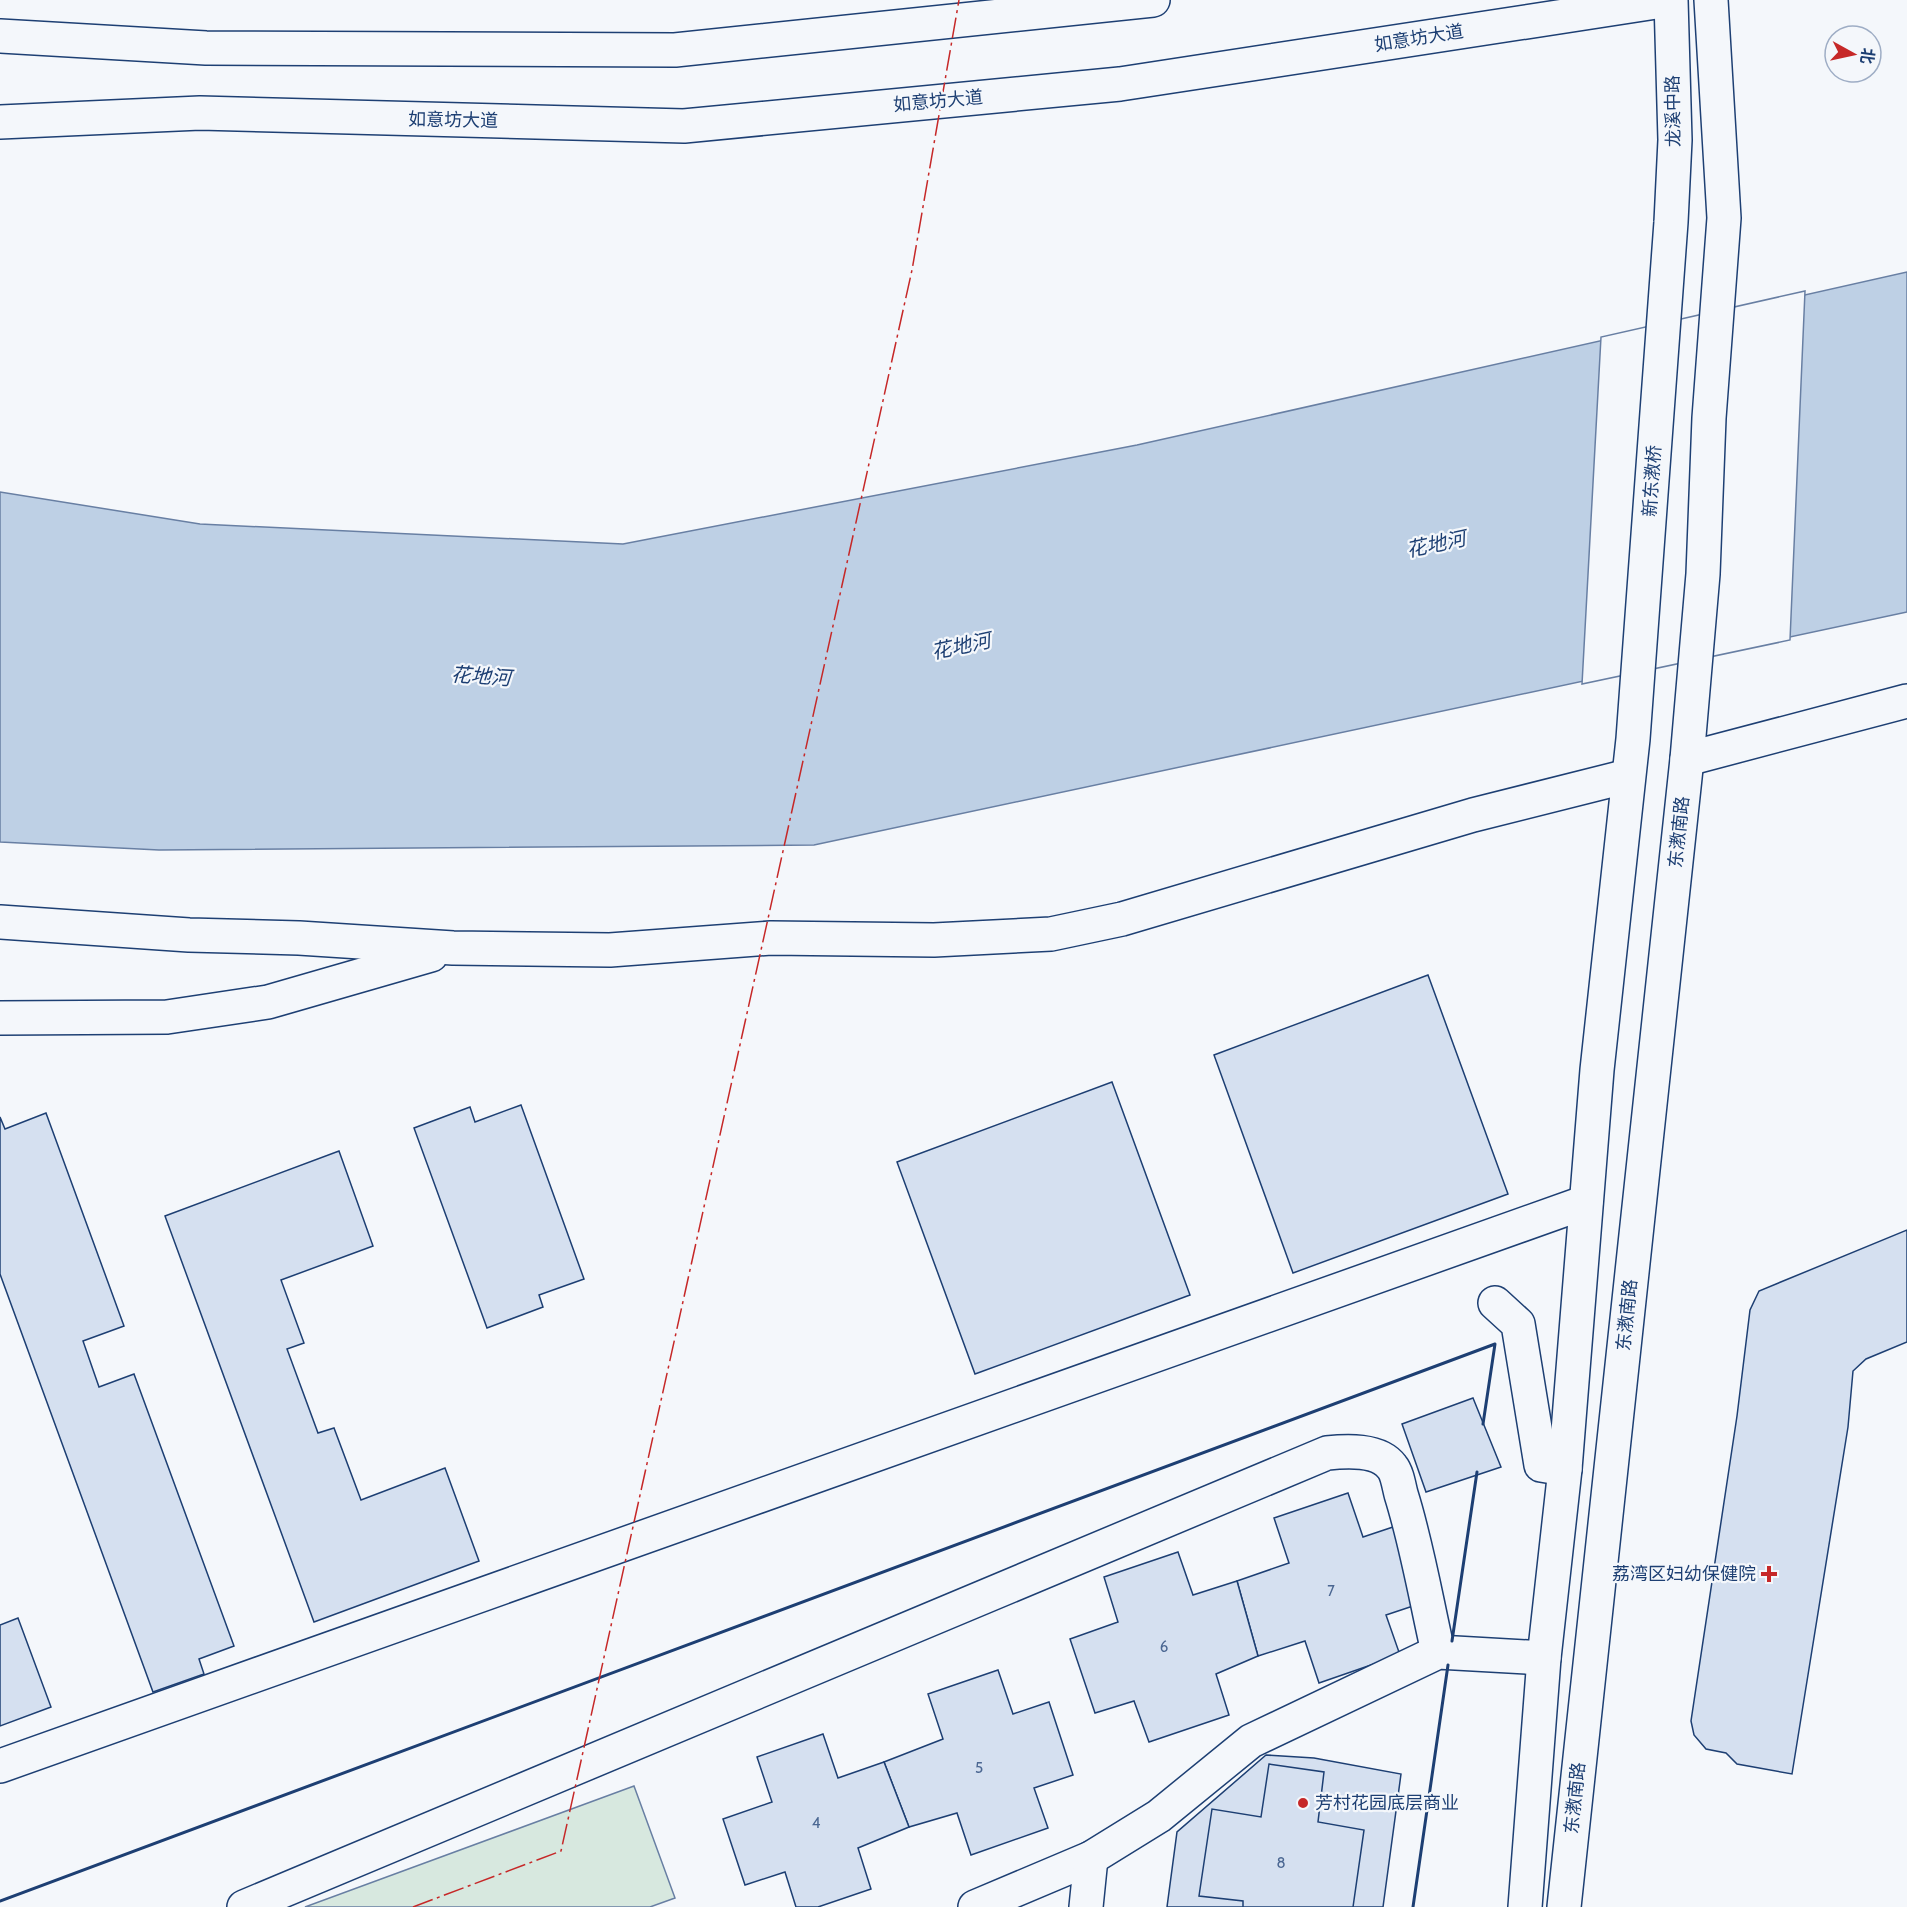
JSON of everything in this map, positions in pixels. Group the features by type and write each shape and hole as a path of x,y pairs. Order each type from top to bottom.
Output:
{"street":[{"path":"0,36 206,48 675,50 1153,0"},
{"name":"如意坊大道","path":"0,122 200,113 684,126 1120,84 1670,0"},
{"name":"龙溪中路","path":"1670,0 1675,140 1671,222"},
{"name":"东漖南路","path":"1564,1907 1687,759 1703,574 1709,418 1724,218 1711,0"},
{"name":"新东漖桥","path":"1628,776 1633,739 1671,222"},
{"path":"1687,759 1907,700"},
{"path":"0,922 189,935 299,938 453,948 610,950 771,938 934,940 1051,934 1122,919 1473,815 1628,776 1597,1070 1565,1469 1544,1658 1526,1907"},
{"path":"0,1018 167,1017 268,1002 453,948"},
{"path":"0,1766 1586,1202"},
{"path":"1495,1303 1518,1324 1541,1465 1565,1469"},
{"path":"244,1907 1327,1453 1363,1454 1379,1458 1393,1467 1407,1514 1438,1652"},
{"path":"975,1907 1091,1858 1159,1816 1251,1740 1438,1652 1544,1658"},
{"path":"1086,1907 1091,1858"}],"shaded area":[{"path":"634,1786 675,1898 650,1907 305,1907"}],"water":[{"name":"花地河","path":"1907,272 1907,612 814,845 159,850 0,842 0,492 200,524 623,544 1137,445"}],"pier":[{"path":"1805,291 1790,640 1582,684 1601,337"}],"building":[{"path":"1428,975 1508,1194 1293,1273 1214,1055"},
{"path":"1112,1082 1190,1295 975,1374 897,1162"},
{"path":"521,1105 584,1279 539,1295 543,1307 487,1328 414,1128 470,1107 475,1122"},
{"path":"46,1113 124,1326 83,1341 99,1387 134,1374 234,1646 199,1659 204,1674 153,1692 0,1274 0,1117 5,1129"},
{"path":"339,1151 373,1246 281,1280 304,1343 287,1349 318,1433 334,1428 361,1500 445,1468 479,1561 314,1622 165,1216"},
{"name":"荔湾区妇幼保健院","path":"1907,1230 1907,1342 1866,1359 1853,1371 1848,1427 1792,1774 1737,1764 1726,1753 1706,1749 1694,1735 1691,1721 1737,1416 1750,1310 1759,1291"},
{"path":"1473,1398 1501,1467 1426,1492 1402,1424"},
{"path":"1348,1493 1363,1537 1399,1525 1425,1602 1386,1615 1400,1655 1319,1683 1305,1641 1258,1656 1237,1581 1289,1563 1274,1518"},
{"path":"1178,1552 1193,1595 1237,1581 1258,1656 1216,1674 1229,1715 1149,1742 1134,1701 1095,1713 1070,1639 1118,1622 1104,1577"},
{"path":"18,1618 51,1707 0,1726 0,1625"},
{"path":"998,1670 1013,1714 1049,1702 1073,1775 1034,1788 1048,1828 971,1855 957,1813 909,1827 884,1762 943,1739 928,1694"},
{"path":"823,1734 838,1778 884,1762 909,1827 858,1848 871,1889 818,1907 796,1907 785,1872 745,1885 723,1819 772,1802 757,1757"},
{"name":"芳村花园底层商业","path":"1266,1755 1314,1758 1401,1774 1383,1907 1167,1907 1177,1832"},
{"path":"1269,1764 1324,1772 1318,1822 1364,1830 1353,1907 1243,1907 1243,1901 1199,1896 1212,1809 1261,1817"}],"wall":[{"path":"0,1901 1495,1344 1483,1424"},
{"path":"1452,1641 1477,1472"},
{"path":"1413,1907 1448,1665"}],"power":[{"path":"413,1907 561,1851 912,270 959,0"}],"place":[{"name":"荔湾区妇幼保健院","path":"1769,1574"},
{"name":"芳村花园底层商业","path":"1303,1803"}]}
